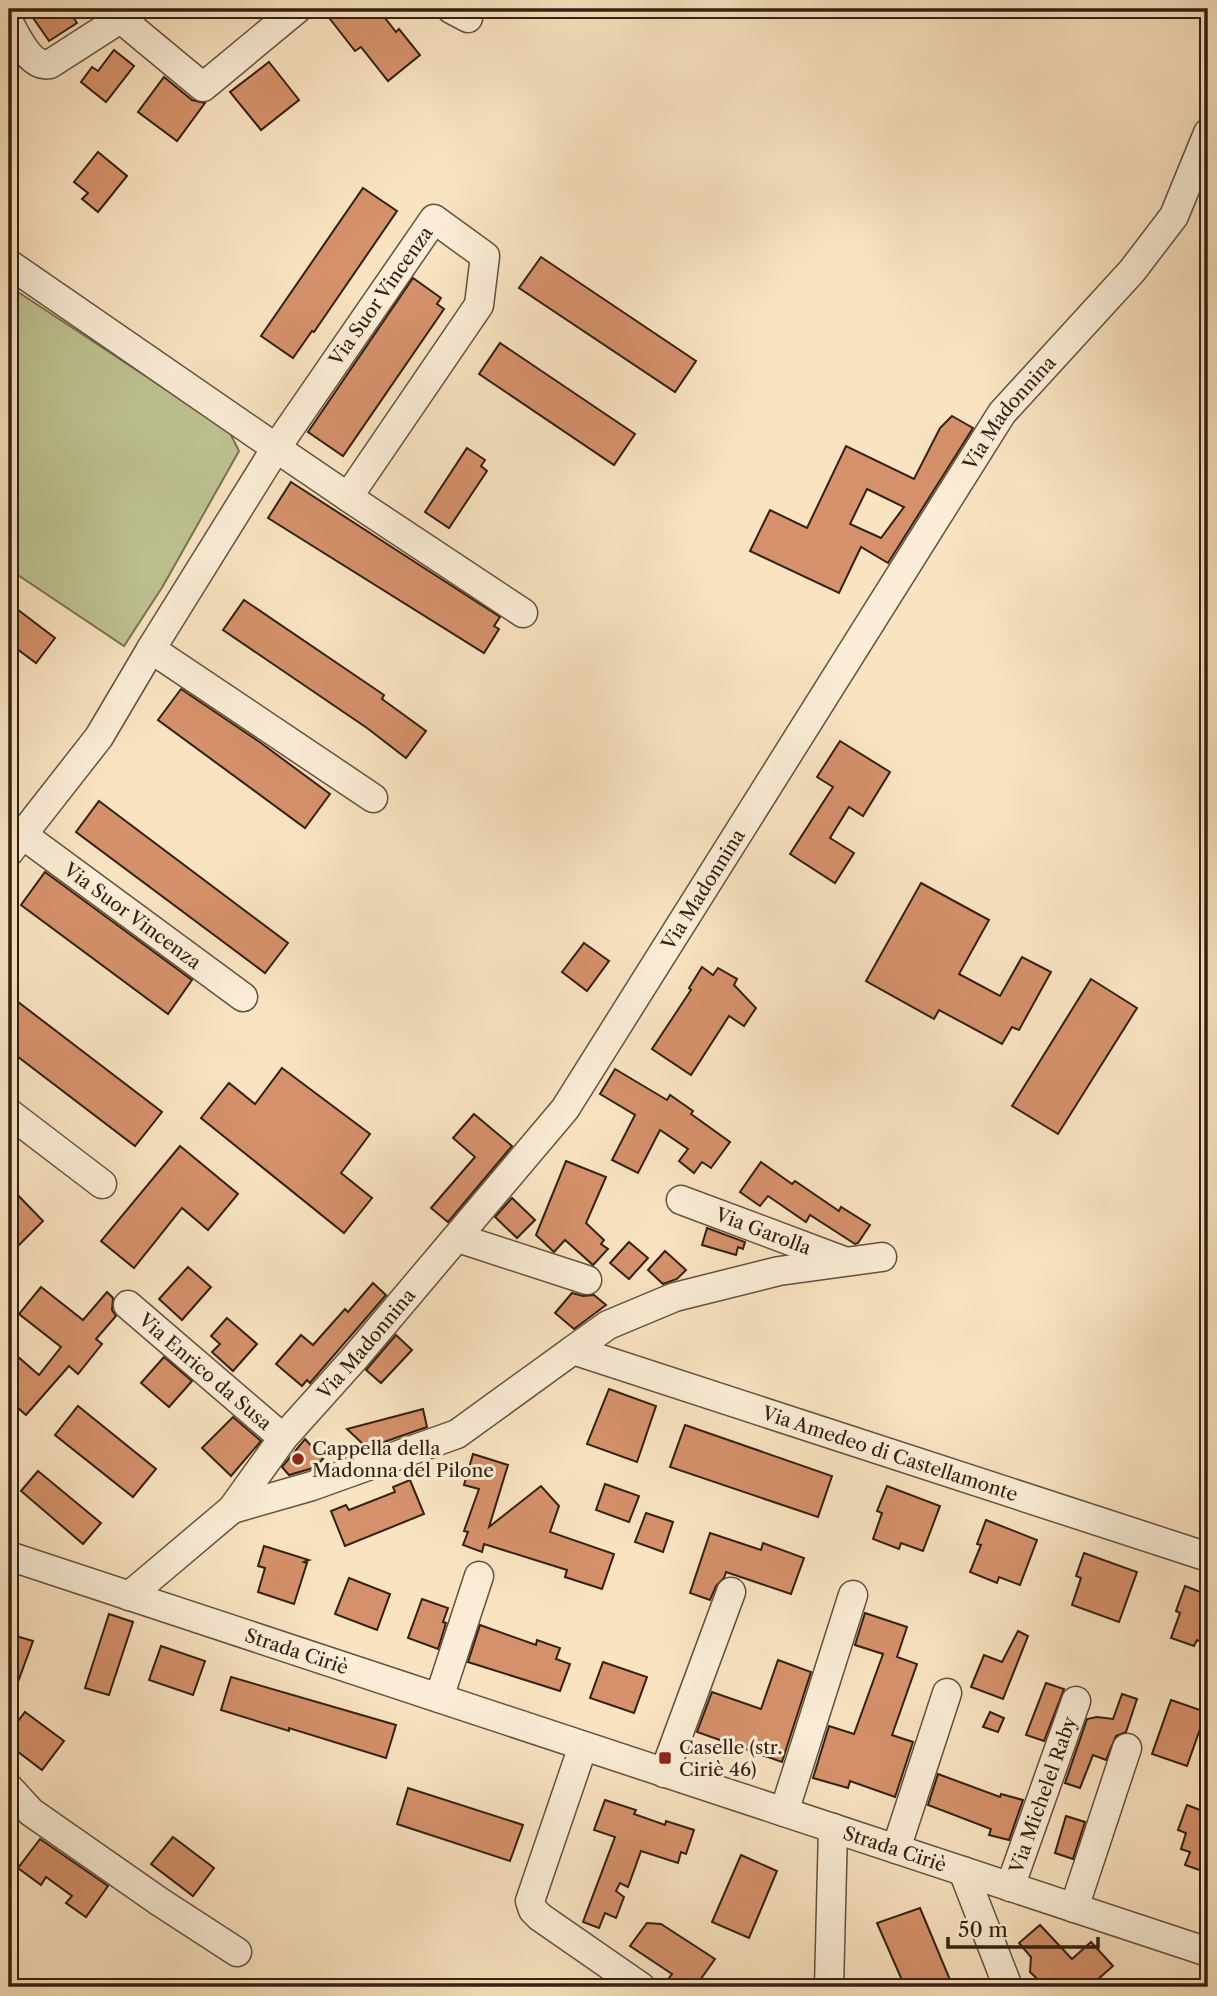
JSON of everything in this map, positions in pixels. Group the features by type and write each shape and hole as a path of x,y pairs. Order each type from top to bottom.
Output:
{"street":[{"path":"9,23 34,61 43,65 50,64 129,14 202,87 297,9"},
{"name":"Via Madonnina","path":"130,1596 232,1509 284,1438 565,1110 1002,413 1132,271 1174,216 1208,133"},
{"name":"Via Suor Vincenza","path":"243,997 16,844 99,737 276,448 434,219 485,256 479,304 348,497"},
{"path":"9,264 348,497 523,613"},
{"path":"151,649 373,798"},
{"path":"9,1113 102,1184"},
{"name":"Via Garolla","path":"681,1200 846,1262"},
{"path":"458,1238 587,1280"},
{"path":"232,1509 312,1486 457,1434 608,1325 675,1297 779,1271 882,1257"},
{"name":"Via Enrico da Susa","path":"128,1305 284,1438"},
{"name":"Via Amedeo di Castellamonte","path":"573,1350 1208,1557"},
{"name":"Strada Ciriè","path":"9,1556 1208,1952"},
{"path":"439,1698 479,1576"},
{"path":"664,1773 731,1592"},
{"path":"783,1812 853,1595"},
{"path":"896,1849 947,1693"},
{"name":"Via Michelel Raby","path":"1010,1887 1076,1702"},
{"path":"583,1746 530,1901 533,1910 540,1917 641,1987"},
{"path":"1074,1908 1127,1748"},
{"path":"9,1788 31,1812 237,1952"},
{"path":"829,1987 832,1828"},
{"path":"963,1871 1008,1987"}],"green space":[{"path":"9,286 229,431 239,451 163,586 124,646 9,569 9,480 18,476 18,463 9,447"}],"building":[{"path":"27,9 68,9 77,23 49,41"},
{"path":"343,9 378,9 396,32 399,29 420,55 388,81 361,47 355,51 330,19"},
{"path":"114,50 134,66 106,102 81,82 92,67 98,71"},
{"path":"269,62 299,100 261,130 230,92"},
{"path":"164,77 192,100 205,103 177,141 138,112"},
{"path":"98,152 127,176 98,212 82,199 88,193 74,182"},
{"path":"363,188 397,211 314,332 312,331 293,358 261,336"},
{"path":"541,257 696,361 675,392 519,288"},
{"path":"413,278 441,298 437,304 444,309 343,456 308,432"},
{"path":"500,343 635,434 614,465 479,374"},
{"path":"952,416 973,428 888,563 861,547 839,593 750,551 770,510 807,528 846,446 914,479 940,428","holes":["867,489 904,507 881,538 850,524"]},
{"path":"467,448 485,460 481,466 487,471 449,528 425,512"},
{"path":"291,482 500,617 494,626 499,629 484,653 268,518"},
{"path":"244,600 384,695 382,699 426,731 406,758 367,728 223,630"},
{"path":"9,603 55,638 36,663 9,643"},
{"path":"181,689 330,794 305,828 158,720"},
{"path":"840,741 890,772 863,816 849,807 830,838 854,853 835,883 790,854 833,787 817,777"},
{"path":"99,801 288,943 265,973 76,832"},
{"path":"45,872 192,980 168,1014 21,905"},
{"path":"921,883 989,920 959,974 1000,996 1022,957 1051,972 1019,1030 1012,1027 1002,1044 939,1010 934,1019 866,981"},
{"path":"584,943 609,961 587,991 562,972"},
{"path":"702,967 713,975 718,968 737,979 734,985 756,1008 744,1026 729,1016 691,1075 652,1049 691,990 689,988"},
{"path":"1091,979 1137,1008 1058,1134 1012,1106"},
{"path":"9,995 162,1112 135,1146 9,1050"},
{"path":"282,1068 370,1134 341,1173 372,1198 344,1233 201,1118 229,1083 255,1104"},
{"path":"615,1069 667,1100 670,1095 730,1142 711,1168 702,1162 694,1173 679,1161 688,1149 660,1130 638,1173 612,1160 635,1115 600,1094"},
{"path":"474,1114 512,1146 448,1222 431,1208 475,1157 453,1138"},
{"path":"180,1146 238,1194 208,1230 182,1208 134,1268 101,1241"},
{"path":"566,1161 606,1177 586,1223 604,1240 601,1244 608,1249 593,1265 565,1240 554,1252 536,1235"},
{"path":"761,1162 792,1184 795,1181 839,1211 841,1207 870,1225 858,1243 855,1244 810,1215 806,1222 768,1196 760,1206 740,1192"},
{"path":"9,1186 43,1221 9,1255"},
{"path":"512,1198 535,1220 517,1238 495,1217"},
{"path":"707,1228 745,1242 743,1249 738,1247 736,1255 702,1245"},
{"path":"629,1242 648,1258 629,1279 610,1263"},
{"path":"665,1251 686,1270 677,1279 663,1284 648,1270"},
{"path":"188,1267 211,1287 182,1320 159,1299"},
{"path":"373,1283 386,1295 310,1383 307,1380 302,1386 276,1364 301,1335 313,1345 345,1309 348,1312"},
{"path":"41,1287 83,1320 107,1292 113,1298 112,1310 116,1316 96,1339 102,1344 78,1374 69,1366 26,1415 9,1400 9,1349 39,1375 61,1347 19,1314"},
{"path":"572,1293 594,1295 606,1305 574,1329 555,1313"},
{"path":"227,1318 257,1344 233,1371 212,1352 220,1344 211,1336"},
{"path":"396,1335 412,1350 381,1383 366,1370"},
{"path":"164,1357 192,1381 169,1407 141,1383"},
{"path":"609,1389 656,1406 637,1462 587,1444"},
{"path":"78,1406 156,1469 133,1497 55,1435"},
{"path":"423,1409 427,1427 366,1447 347,1429"},
{"path":"233,1417 261,1441 231,1476 202,1448"},
{"path":"685,1425 832,1476 818,1517 670,1467"},
{"name":"Cappella della Madonna del Pilone","path":"305,1439 323,1459 313,1468 289,1475 282,1467"},
{"path":"473,1454 508,1465 489,1527 541,1486 559,1506 550,1532 614,1554 602,1589 565,1577 567,1570 484,1544 482,1552 463,1545 468,1532 464,1531 479,1489 464,1485"},
{"path":"38,1471 101,1523 83,1544 21,1491"},
{"path":"410,1480 424,1514 345,1546 331,1511 346,1505 349,1510 395,1492 393,1487"},
{"path":"605,1484 639,1496 629,1522 596,1510"},
{"path":"887,1486 940,1506 923,1551 901,1543 899,1549 873,1539 882,1513 877,1511"},
{"path":"646,1513 673,1522 663,1552 635,1542"},
{"path":"986,1520 1037,1540 1020,1585 999,1577 997,1583 970,1572 981,1545 977,1544"},
{"path":"710,1533 761,1550 763,1543 804,1558 791,1594 726,1572 710,1600 690,1593"},
{"path":"264,1546 309,1560 304,1562 307,1563 294,1604 258,1592 265,1568 258,1566"},
{"path":"1084,1553 1137,1572 1119,1622 1072,1605 1081,1578 1076,1576"},
{"path":"349,1578 390,1594 377,1630 335,1614"},
{"path":"1185,1586 1208,1595 1208,1645 1197,1640 1194,1646 1171,1638 1180,1613 1176,1611"},
{"path":"422,1599 448,1608 438,1649 408,1638"},
{"path":"865,1613 907,1627 897,1657 917,1664 892,1735 913,1742 895,1797 850,1781 848,1788 813,1778 829,1726 854,1734 883,1654 855,1645"},
{"path":"109,1614 133,1622 109,1695 85,1688"},
{"path":"480,1625 536,1645 537,1640 560,1648 556,1659 570,1664 560,1691 468,1662"},
{"path":"1018,1631 1028,1636 1003,1699 971,1687 984,1655 1002,1662"},
{"path":"9,1634 33,1641 11,1701 9,1701"},
{"path":"161,1646 205,1661 193,1695 149,1680"},
{"path":"778,1660 811,1672 782,1762 697,1732 712,1692 761,1709"},
{"path":"603,1662 647,1677 634,1713 590,1698"},
{"path":"231,1677 396,1725 386,1758 221,1710"},
{"path":"1046,1683 1064,1689 1044,1741 1026,1735"},
{"path":"1122,1694 1137,1699 1126,1732 1116,1736 1106,1760 1093,1755 1080,1788 1065,1783 1087,1719 1113,1719"},
{"path":"1171,1700 1206,1712 1187,1766 1152,1754"},
{"path":"25,1712 64,1741 42,1770 9,1745 9,1733"},
{"path":"990,1712 1004,1718 998,1732 983,1727"},
{"path":"938,1774 1000,1797 1001,1794 1023,1800 1009,1840 989,1835 991,1829 928,1805"},
{"path":"408,1788 523,1825 510,1861 397,1824"},
{"path":"605,1800 636,1810 634,1814 665,1825 666,1821 694,1830 686,1854 681,1852 678,1863 641,1851 628,1887 620,1883 616,1891 624,1897 616,1918 605,1913 599,1928 583,1922 615,1837 594,1830"},
{"path":"1187,1805 1208,1813 1208,1873 1185,1865 1190,1852 1181,1849 1186,1833 1178,1830"},
{"path":"1066,1816 1085,1822 1073,1859 1055,1853"},
{"path":"173,1837 214,1868 193,1896 151,1864"},
{"path":"40,1839 108,1886 86,1917 66,1903 72,1896 46,1877 41,1885 18,1868"},
{"path":"741,1855 777,1871 749,1938 712,1922"},
{"path":"920,1908 953,1987 905,1987 877,1923"},
{"path":"647,1923 661,1924 715,1959 695,1987 683,1987 669,1978 672,1974 630,1946"},
{"path":"1040,1925 1072,1959 1091,1942 1113,1966 1089,1987 1046,1987 1030,1972 1031,1957 1019,1943"}],"place":[{"name":"Cappella della Madonna del Pilone","path":"298,1459"},
{"name":"Caselle (str. Ciriè 46)","path":"665,1758"}]}
